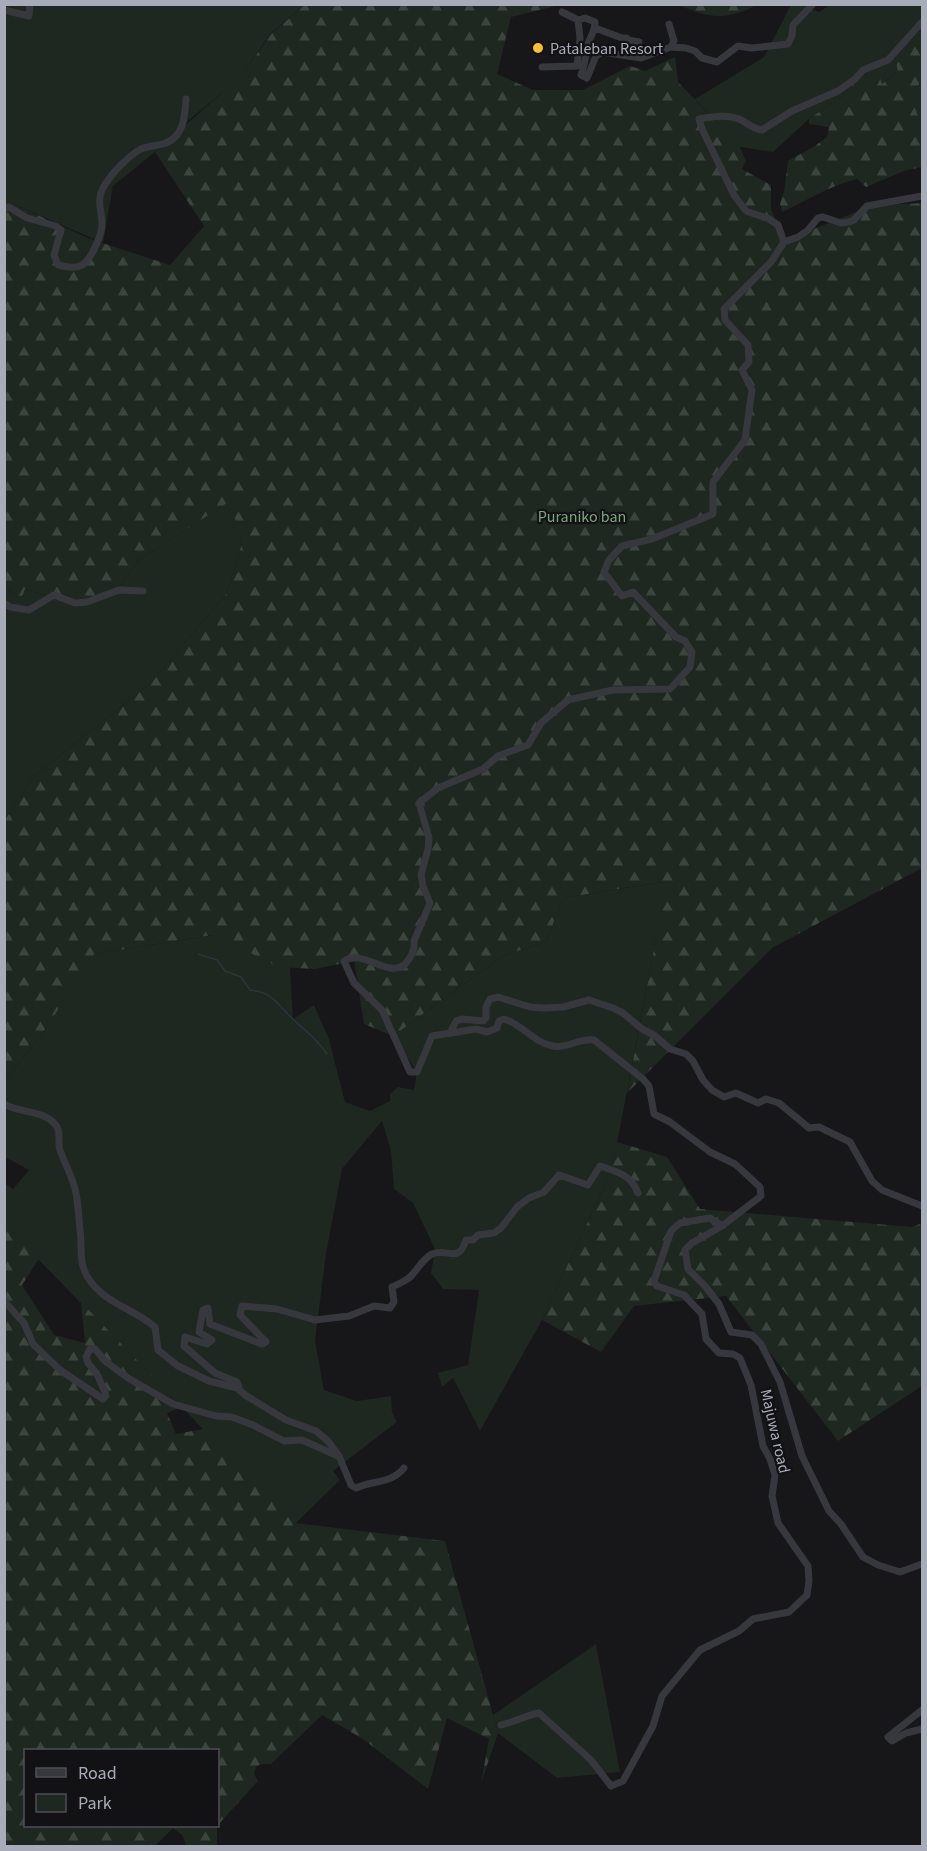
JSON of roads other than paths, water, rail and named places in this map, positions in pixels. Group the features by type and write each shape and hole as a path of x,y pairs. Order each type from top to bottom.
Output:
{"street":[{"path":"4,10 29,16 30,4"},
{"path":"562,12 578,20 585,18 595,22 581,75 587,78 596,56 602,52 641,58 671,47 686,48 695,51 702,58 717,62 738,46 752,48 788,44 793,26 813,4"},
{"path":"542,68 577,66 580,38 578,20"},
{"path":"784,242 778,225 769,219 746,211 734,195 699,119 719,116 741,120 750,128 762,130 792,111 838,92 863,70 888,60 922,22"},
{"path":"669,24 674,41 671,47"},
{"path":"595,28 636,43 639,42"},
{"path":"4,208 9,207 27,218 56,226 62,230 54,255 58,265 68,268 80,267 87,263 101,231 102,222 98,208 101,191 115,170 132,154 142,148 166,143 174,138 184,124 186,99"},
{"path":"922,196 867,206 854,220 849,222 841,223 823,217 818,218 803,233 784,242 771,262 724,309 725,320 748,345 749,362 742,370 753,390 745,440 713,482 712,514 652,539 622,546 609,560 604,572 622,596 633,592 676,637 685,641 692,652 690,667 670,689 613,690 568,700 541,723 528,746 498,756 483,769 438,788 419,803 429,838 421,875 430,903 414,941 415,947 406,964 398,968 387,968 362,958 349,957 344,960 354,983 382,1010 410,1072 417,1072 432,1036 476,1029 492,1031 497,1028 499,1021 504,1019 547,1045 555,1047 585,1039 594,1040 649,1086 654,1114 670,1122 710,1152 735,1164 760,1187 761,1196 722,1226 692,1243 685,1250 688,1269 719,1304 731,1332 752,1335 761,1344 780,1382 802,1456 829,1511 841,1524 863,1557 900,1572 922,1564"},
{"path":"4,603 10,607 29,610 54,595 75,603 87,602 119,591 143,591"},
{"path":"450,1033 456,1021 462,1019 483,1021 486,1018 486,1007 490,999 498,997 530,1007 544,1008 563,1007 589,1000 623,1012 670,1049 686,1054 693,1061 703,1080 718,1094 729,1097 736,1093 758,1103 766,1099 779,1103 809,1128 819,1127 850,1142 872,1181 882,1190 922,1206"},
{"path":"4,1104 47,1118 59,1129 59,1148 69,1169 75,1193 81,1262 91,1282 114,1302 147,1320 155,1327 158,1350 178,1366 210,1381 237,1388 286,1420 316,1431 328,1441 339,1456 351,1485 356,1488 364,1484 391,1480 404,1468"},
{"path":"237,1388 239,1386 237,1382 215,1372 184,1346 184,1337 207,1344 212,1340 199,1332 203,1310 208,1308 210,1324 262,1344 266,1342 240,1315 242,1306 277,1309 315,1320 349,1316 374,1306 390,1308 394,1302 392,1287 411,1276 425,1259 440,1252 449,1255 456,1254 464,1246 466,1240 473,1240 478,1235 494,1233 501,1228 516,1207 544,1192 559,1175 588,1185 600,1166 625,1174 634,1182 638,1193"},
{"name":"Majuwa road","path":"501,1725 539,1713 591,1760 611,1786 623,1781 653,1726 662,1696 700,1650 739,1631 753,1619 789,1612 807,1594 808,1566 778,1523 772,1496 775,1475 763,1446 751,1385 740,1358 733,1354 719,1353 706,1339 702,1314 684,1295 657,1286 654,1281 671,1231 680,1223 710,1218 722,1226"},
{"path":"4,1301 24,1323 33,1344 60,1370 103,1399 106,1396 105,1392 86,1357 90,1349 95,1348 105,1361 128,1378 173,1404 205,1414 232,1418 253,1425 284,1441 302,1440 339,1456"},
{"path":"922,1710 888,1737 892,1741 906,1733 922,1729"}],"waterway":[{"path":"198,954 217,960 225,971 241,977 250,990 271,997 316,1040 327,1054"}],"place":[{"name":"Pataleban Resort","path":"538,48"}],"park label":[{"name":"Puraniko ban","path":"582,516"}]}
